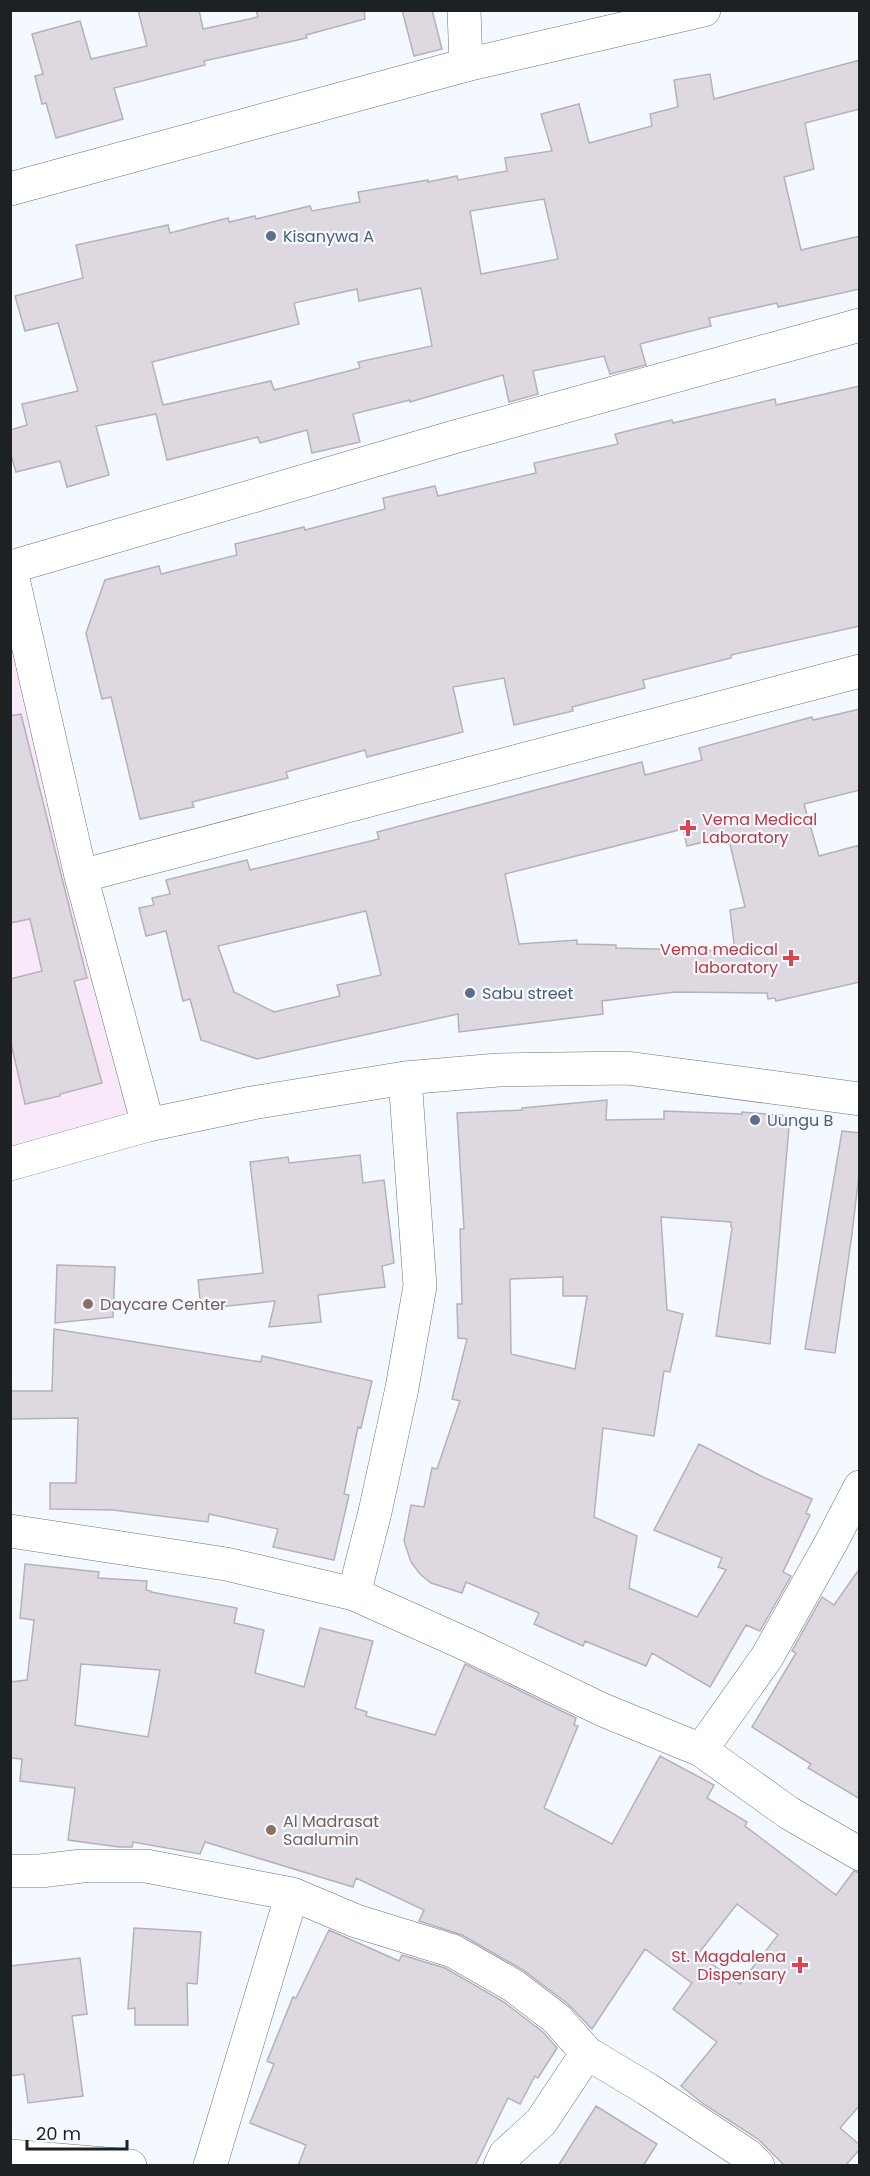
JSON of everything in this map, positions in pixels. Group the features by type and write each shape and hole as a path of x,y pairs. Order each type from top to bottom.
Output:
{"street":[{"path":"464,10 466,65"},
{"path":"10,189 466,65 704,10"},
{"path":"148,1125 81,876 10,566 454,437 860,325"},
{"path":"81,876 860,671"},
{"path":"10,1164 148,1125 252,1103 405,1078 498,1070 627,1068 860,1099"},
{"path":"354,1594 375,1512 402,1388 420,1286 405,1078"},
{"path":"701,1750 767,1657 832,1542 860,1487"},
{"path":"10,1530 226,1564 354,1594 470,1646 603,1710 701,1750 789,1813 860,1854"},
{"path":"10,1872 82,1866 146,1866 292,1894 356,1921 453,1951 514,1986 557,2019 587,2053 647,2089 747,2155 759,2166"},
{"path":"210,2166 292,1894"},
{"path":"500,2166 505,2155 541,2122 587,2053"},
{"path":"10,2156 118,2163 130,2166"}],"shaded area":[{"path":"10,639 129,1116 10,1149"}],"building":[{"path":"138,10 199,10 203,29 258,17 256,10 364,10 365,19 306,35 307,38 204,61 205,65 114,88 123,119 56,138 46,103 42,104 35,76 43,74 32,34 80,21 91,59 147,46"},
{"path":"402,10 432,10 442,49 414,56"},
{"path":"860,60 860,109 805,123 814,169 784,177 801,250 860,236 860,289 778,307 777,303 709,318 711,326 640,344 646,365 610,374 604,356 533,371 538,394 509,402 503,375 410,402 410,400 353,414 360,442 312,453 307,430 260,443 258,437 167,460 156,414 96,426 109,475 67,487 60,461 16,472 10,452 10,430 27,425 22,404 78,391 58,323 25,331 15,296 83,278 76,245 168,225 170,233 228,218 229,222 255,216 256,219 310,206 312,211 360,202 358,192 428,180 428,182 457,176 458,180 507,171 505,158 552,151 541,114 579,104 589,143 652,126 650,114 678,107 674,80 710,74 714,99","holes":["544,199 558,259 481,274 470,211","421,288 432,346 358,362 360,368 274,390 271,381 163,405 152,362 299,324 294,303 357,289 359,301"]},
{"path":"860,386 860,626 731,655 731,658 643,680 645,688 572,707 573,711 514,725 504,678 453,687 463,732 367,757 365,750 286,772 288,778 192,802 194,807 140,819 111,697 102,699 86,633 105,580 159,566 161,574 237,555 235,544 304,527 305,530 385,509 383,498 435,486 438,496 536,473 534,463 618,444 615,434 775,399 776,405"},
{"path":"860,709 860,790 804,804 819,856 860,845 860,982 776,1001 775,998 768,999 767,993 675,992 602,1001 603,1014 459,1032 458,1014 257,1059 201,1040 190,999 183,1001 166,931 146,936 139,908 154,905 152,898 170,894 166,880 247,860 250,870 379,839 377,832 642,762 645,775 702,760 699,748 812,717 813,720","holes":["683,829 687,846 728,836 745,907 730,910 735,951 616,948 616,945 577,944 577,940 519,944 505,874","366,911 381,975 337,985 340,996 274,1012 234,992 218,946"]},
{"path":"21,714 87,978 74,981 102,1083 25,1104 10,1039 10,979 42,971 30,919 10,923 10,716"},
{"path":"607,1100 606,1120 664,1119 664,1111 742,1114 742,1112 790,1116 770,1344 716,1336 731,1222 661,1217 667,1310 683,1314 670,1372 664,1371 654,1436 603,1428 594,1517 637,1536 629,1588 697,1617 726,1570 718,1567 722,1558 654,1530 699,1444 812,1499 806,1513 810,1515 783,1572 791,1576 760,1631 746,1625 710,1687 652,1653 646,1666 585,1641 583,1646 534,1624 539,1613 466,1582 462,1593 431,1583 411,1562 404,1541 411,1505 424,1507 432,1468 437,1469 460,1401 452,1399 467,1339 458,1338 457,1304 462,1304 460,1229 464,1229 457,1113 522,1110 522,1108","holes":["563,1277 563,1296 587,1296 575,1369 511,1354 510,1279"]},
{"path":"842,1131 860,1133 860,1166 835,1353 805,1349"},
{"path":"360,1155 363,1183 384,1180 394,1263 382,1266 385,1287 318,1295 321,1322 269,1327 275,1301 201,1309 198,1280 263,1273 250,1162 288,1157 289,1163"},
{"path":"57,1265 115,1267 113,1317 55,1323"},
{"path":"54,1329 261,1362 262,1356 372,1381 361,1428 358,1427 344,1494 349,1495 334,1560 273,1547 278,1529 209,1514 208,1522 113,1510 50,1509 50,1483 76,1483 78,1418 10,1419 10,1391 52,1391"},
{"path":"25,1564 99,1572 98,1578 147,1581 146,1590 151,1592 237,1608 234,1623 264,1630 255,1673 304,1687 320,1628 373,1641 355,1708 367,1712 366,1716 435,1735 465,1664 576,1718 574,1725 578,1726 544,1808 612,1844 660,1756 714,1785 707,1798 747,1822 745,1826 836,1895 854,1871 860,1873 860,2105 840,2128 860,2145 860,2149 845,2166 785,2166 758,2139 702,2103 681,2086 717,2042 673,2009 692,1983 645,1949 592,2029 568,2004 523,1970 462,1935 419,1921 424,1910 356,1878 353,1887 205,1842 200,1854 133,1842 132,1847 119,1847 68,1840 75,1788 20,1781 22,1759 10,1758 10,1682 27,1680 34,1620 20,1618","holes":["81,1664 160,1670 148,1737 75,1725","737,1904 778,1935 740,1984 698,1954"]},
{"path":"860,1568 860,1799 808,1768 811,1764 752,1727 796,1653 792,1651 822,1597 834,1605"},
{"path":"134,1928 201,1932 197,1984 187,1983 188,2025 135,2025 135,2008 128,2009"},
{"path":"329,1930 399,1961 402,1955 445,1968 504,2002 544,2033 557,2048 538,2078 535,2076 520,2104 508,2098 475,2166 298,2166 306,2145 250,2123 274,2064 267,2061 293,1997 296,1998"},
{"path":"80,1958 87,2014 72,2016 83,2096 28,2103 24,2074 10,2076 10,1966"},
{"path":"596,2106 657,2144 643,2166 558,2166"}],"place":[{"name":"Kisanywa A","path":"271,236"},
{"name":"Vema Medical Laboratory","path":"688,828"},
{"name":"Vema medical laboratory","path":"791,958"},
{"name":"Sabu street","path":"470,993"},
{"name":"Uungu B","path":"755,1120"},
{"name":"Daycare Center","path":"88,1304"},
{"name":"Al Madrasat Saalumin","path":"271,1830"},
{"name":"St. Magdalena Dispensary","path":"800,1965"}]}
